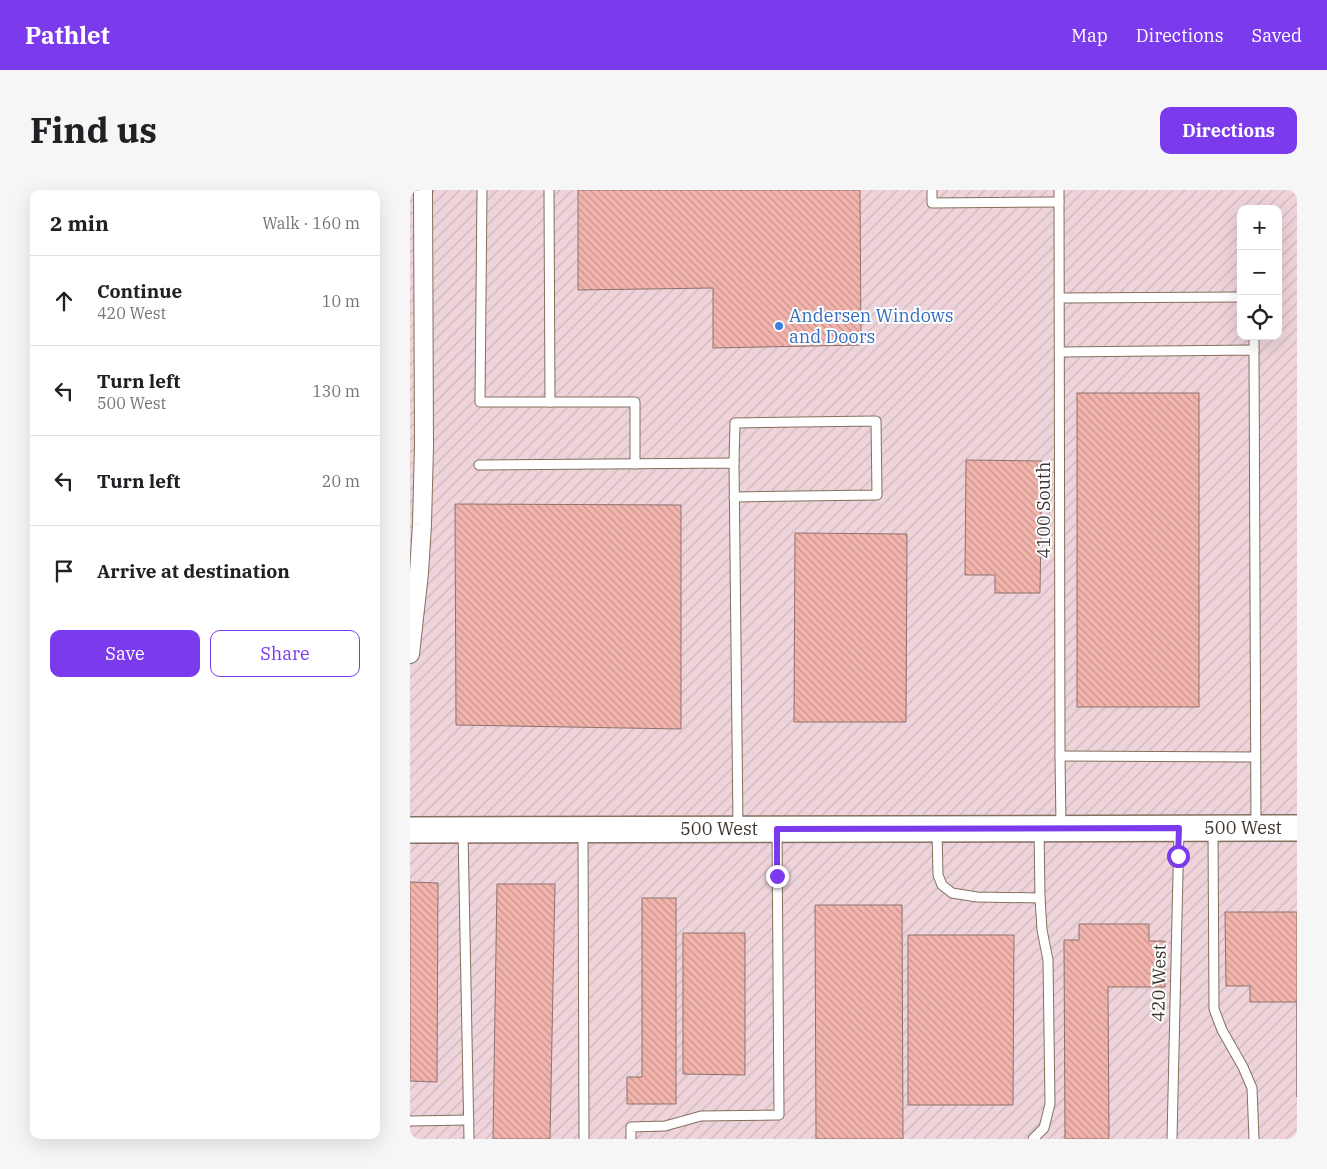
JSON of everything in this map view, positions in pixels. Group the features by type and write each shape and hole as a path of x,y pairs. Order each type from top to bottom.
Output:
{"main road":[{"name":"500 West","path":"410,830 1297,828"}],"street":[{"path":"410,654 419,573 422,524 424,446 423,190"}],"lane":[{"path":"482,190 480,402 635,402 635,464"},
{"path":"548,190 550,402"},
{"path":"932,190 932,203 1059,202"},
{"name":"4100 South","path":"1033,1139 1044,1128 1050,1104 1048,960 1042,930 1040,898 1060,756 1059,190"},
{"path":"1060,298 1237,297"},
{"path":"1254,340 1256,828"},
{"path":"1060,352 1254,350"},
{"path":"734,497 877,494 876,421 735,423 734,497 738,830"},
{"path":"479,465 734,463"},
{"path":"1060,756 1255,757"},
{"path":"937,828 938,875 942,885 952,893 977,897 1040,898"},
{"name":"420 West","path":"1172,1139 1179,828"},
{"path":"1213,828 1214,1009 1222,1030 1243,1067 1252,1088 1254,1139"},
{"path":"631,1139 631,1127 665,1126 701,1116 779,1115 777,829"},
{"path":"463,830 469,1139"},
{"path":"583,830 584,1139"},
{"path":"410,1121 469,1120"}],"shaded area":[{"path":"410,190 1297,190 1297,1139 410,1139"}],"building":[{"path":"578,190 860,190 861,345 713,348 713,288 578,290"},
{"path":"1077,393 1199,393 1199,707 1077,707"},
{"path":"966,460 1042,461 1040,593 995,593 995,575 965,575"},
{"path":"455,504 681,505 681,729 456,725"},
{"path":"795,533 907,534 906,722 794,722"},
{"path":"410,882 438,883 437,1082 410,1081"},
{"path":"497,884 555,884 550,1139 493,1139"},
{"path":"642,898 676,898 676,1104 627,1104 627,1077 642,1077"},
{"path":"815,905 902,905 903,1139 816,1139"},
{"path":"1225,912 1297,912 1297,1002 1250,1002 1250,986 1226,986"},
{"path":"1079,924 1149,924 1149,941 1165,941 1165,987 1108,987 1109,1139 1065,1139 1064,940 1079,940"},
{"path":"683,933 745,933 745,1075 683,1074"},
{"path":"908,935 1014,935 1013,1105 908,1105"}],"place":[{"name":"Andersen Windows and Doors","path":"779,326"}],"route":[{"path":"777,876 777,829 1179,828 1178,856"}]}
